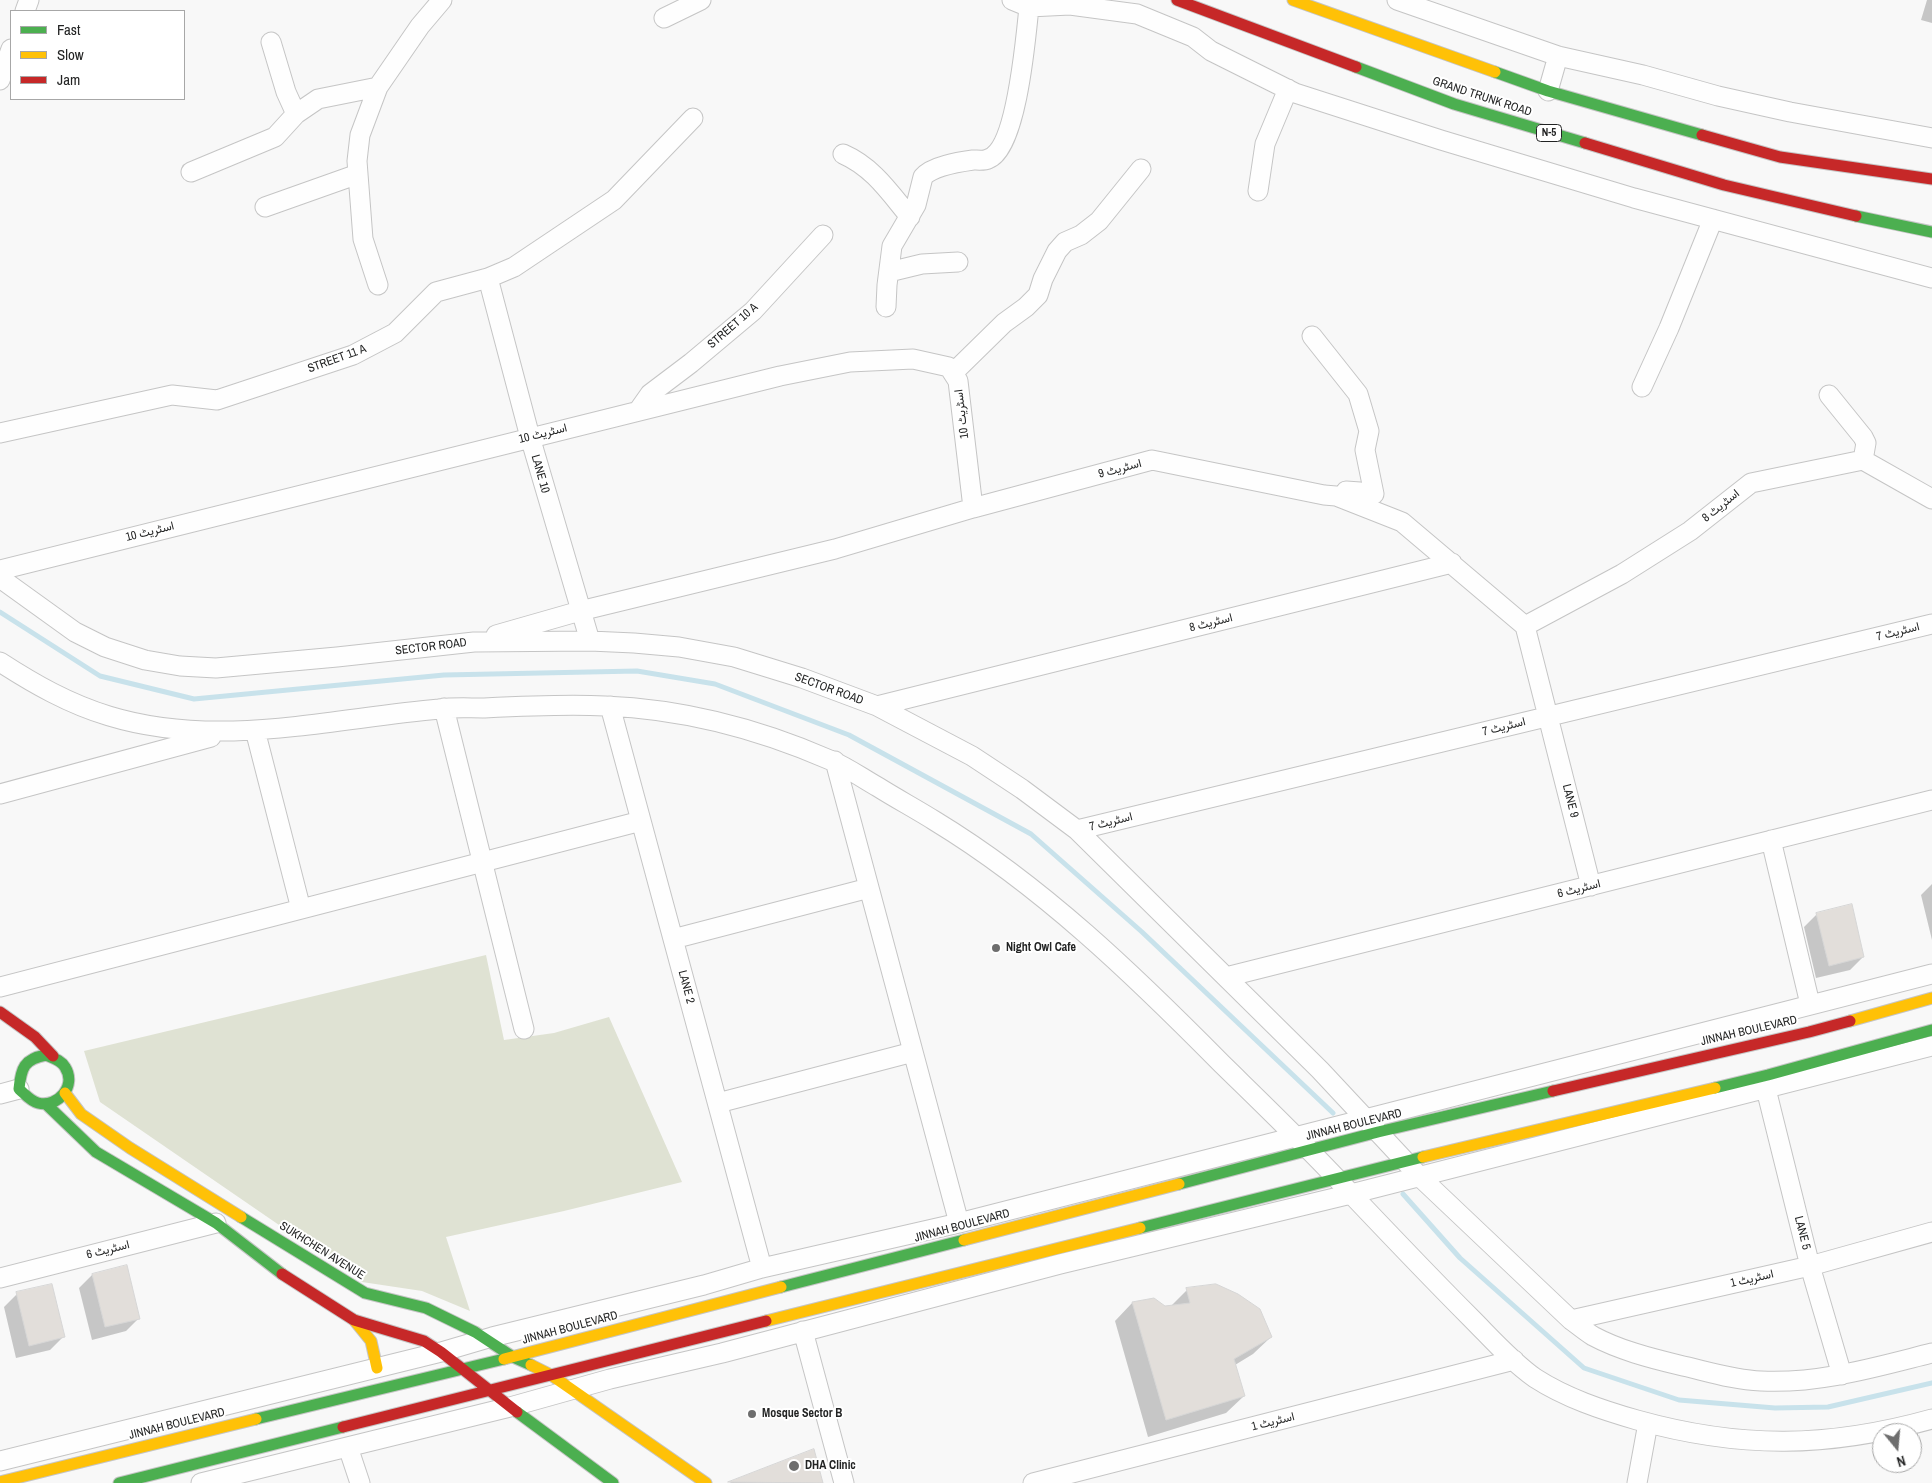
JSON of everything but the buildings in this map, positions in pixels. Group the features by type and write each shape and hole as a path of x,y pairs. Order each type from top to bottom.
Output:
{"main road":[{"name":"GRAND TRUNK ROAD","path":"1177,0 1454,104 1724,185 1932,232"},
{"path":"1293,0 1548,91 1780,157 1932,179"},
{"name":"JINNAH BOULEVARD","path":"0,1482 513,1357 1310,1150 1372,1126 1808,1032 1932,998"},
{"path":"0,1012 45,1044 53,1056 65,1065 68,1072 68,1086 65,1093 54,1102 38,1103 8,1087 21,1073 27,1062 38,1056 53,1056"},
{"path":"119,1483 1337,1179 1768,1075 1932,1030"},
{"name":"SUKHCHEN AVENUE","path":"65,1093 81,1114 130,1148 365,1293 426,1308 454,1320 513,1357 551,1375 706,1483"},
{"path":"46,1104 96,1152 216,1223 285,1276 354,1320 424,1341 441,1352 510,1407 613,1483"},
{"path":"354,1320 371,1341 378,1368"}],"street":[{"path":"378,285 363,239 357,161 360,135 378,87 420,26 442,0"},
{"path":"664,18 701,0"},
{"path":"1397,0 1558,56 1781,110 1932,138"},
{"path":"886,307 892,246 916,205 922,177 926,173 948,164 988,159 995,155 1007,131 1020,88 1020,3 1070,5 1136,14 1193,37 1210,51 1288,89 1441,140 1634,198 1932,278"},
{"path":"1193,37 1212,13"},
{"path":"271,42 286,92 296,114"},
{"path":"0,80 10,52"},
{"path":"1548,91 1558,56"},
{"path":"191,172 275,137 296,114 318,99 378,87"},
{"path":"1258,191 1265,144 1288,89"},
{"name":"STREET 11 A","path":"0,433 172,395 218,400 354,355 395,333 436,292 488,278 514,267 614,200 693,118"},
{"path":"843,154 862,163 876,175 910,217"},
{"path":"953,373 1004,323 1026,307 1038,295 1043,279 1057,251 1065,242 1082,235 1099,221 1141,169"},
{"path":"265,207 358,174"},
{"path":"1642,387 1669,328 1713,219"},
{"name":"STREET 10 A","path":"638,411 650,394 691,363 753,311 822,235"},
{"path":"889,272 922,264 958,262"},
{"name":"LANE 10","path":"488,278 530,437 590,641"},
{"path":"1312,336 1358,394 1369,431 1365,450 1374,494 1367,496 1352,490 1341,491 1336,496"},
{"name":"اسٹریٹ 10","path":"0,570 530,437 780,376 850,362 913,359 948,366 958,380 973,508"},
{"path":"1829,395 1863,437 1866,443 1863,460 1932,499"},
{"name":"اسٹریٹ 9","path":"474,642 580,611 834,549 973,508 1152,460 1336,496 1402,522 1452,563"},
{"name":"اسٹریٹ 8","path":"1525,626 1622,574 1690,531 1751,483 1863,460"},
{"path":"1452,563 1525,626 1549,716"},
{"name":"اسٹریٹ 8","path":"877,706 1452,563"},
{"name":"SECTOR ROAD","path":"0,578 75,632 105,648 145,660 180,666 216,668 474,642 590,641 679,647 734,657 802,678 877,706 972,756 1022,789 1076,830 1320,1070 1420,1176 1571,1320 1593,1336 1622,1349 1660,1360 1729,1377 1761,1381 1809,1380 1842,1375 1932,1352"},
{"name":"اسٹریٹ 7","path":"1076,830 1932,624"},
{"path":"0,662 32,683 70,701 110,716 150,725 196,731 255,730 301,726 444,708 543,704 610,706 740,726 835,762 939,823 1000,864 1066,917 1154,995 1310,1150 1398,1245 1514,1360 1535,1378 1581,1402 1610,1413 1690,1433 1735,1440 1776,1442 1823,1440 1864,1434 1932,1419"},
{"name":"LANE 2","path":"610,706 762,1268"},
{"path":"444,708 524,1029"},
{"name":"LANE 9","path":"1549,716 1591,886"},
{"path":"255,730 301,909"},
{"path":"0,794 233,731"},
{"path":"835,762 959,1222"},
{"name":"اسٹریٹ 6","path":"1226,977 1932,800"},
{"path":"0,987 641,821"},
{"path":"1772,840 1810,1004"},
{"path":"673,939 869,888"},
{"path":"0,1461 378,1368 704,1285 762,1268 959,1222 1296,1137 1372,1126 1810,1004 1932,974"},
{"path":"201,1483 250,1477 348,1447 722,1353 1060,1264 1351,1194 1932,1046"},
{"path":"718,1103 913,1052"},
{"name":"LANE 5","path":"1766,1089 1810,1266 1842,1375"},
{"name":"اسٹریٹ 6","path":"0,1278 216,1223"},
{"name":"اسٹریٹ 1","path":"1571,1320 1810,1266 1932,1232"},
{"path":"704,1285 706,1306"},
{"path":"803,1331 844,1483"},
{"path":"716,1334 722,1353"},
{"name":"اسٹریٹ 1","path":"1033,1483 1514,1360"},
{"path":"1637,1483 1648,1423"},
{"path":"348,1447 360,1483"}],"shaded area":[{"path":"486,955 504,1040 554,1033 609,1017 682,1182 446,1237 470,1311 422,1291 362,1282 100,1102 84,1051"}],"waterway":[{"path":"0,612 100,676 194,699 444,675 637,671 715,684 849,735 1031,834 1142,932 1333,1113"},
{"path":"1403,1194 1460,1258 1584,1368 1679,1400 1775,1408 1828,1407 1932,1383"}],"traffic: fast":[{"path":"1356,67 1454,104 1585,143"},
{"path":"1495,72 1548,91 1702,135"},
{"path":"1856,216 1932,232"},
{"path":"1715,1088 1932,1030"},
{"path":"46,1055 57,1060 65,1067 69,1081 64,1094 58,1099 45,1104 32,1101 19,1089 21,1075 28,1062 46,1055"},
{"path":"1179,1184 1378,1132 1553,1091"},
{"path":"46,1104 96,1152 216,1223 282,1274"},
{"path":"1140,1228 1423,1157"},
{"path":"241,1217 365,1293 426,1308 475,1332 513,1357 531,1365"},
{"path":"781,1287 964,1240"},
{"path":"256,1419 504,1359"},
{"path":"517,1412 613,1483"},
{"path":"119,1483 343,1427"}],"traffic: slow":[{"path":"1293,0 1495,72"},
{"path":"1850,1021 1932,998"},
{"path":"1423,1157 1715,1088"},
{"path":"65,1093 81,1114 130,1148 241,1217"},
{"path":"964,1240 1179,1184"},
{"path":"766,1321 1140,1228"},
{"path":"504,1359 781,1287"},
{"path":"354,1320 371,1341 377,1368"},
{"path":"531,1365 551,1375 706,1483"},
{"path":"0,1482 256,1419"}],"traffic: jam":[{"path":"1177,0 1356,67"},
{"path":"1702,135 1780,157 1932,179"},
{"path":"1585,143 1724,185 1856,216"},
{"path":"0,1012 35,1037 53,1056"},
{"path":"1553,1091 1850,1021"},
{"path":"282,1274 354,1320 424,1341 441,1352 517,1412"},
{"path":"343,1427 766,1321"}],"place":[{"name":"Night Owl Cafe","path":"996,948"},
{"name":"Mosque Sector B","path":"752,1414"},
{"name":"DHA Clinic","path":"794,1466"}]}
